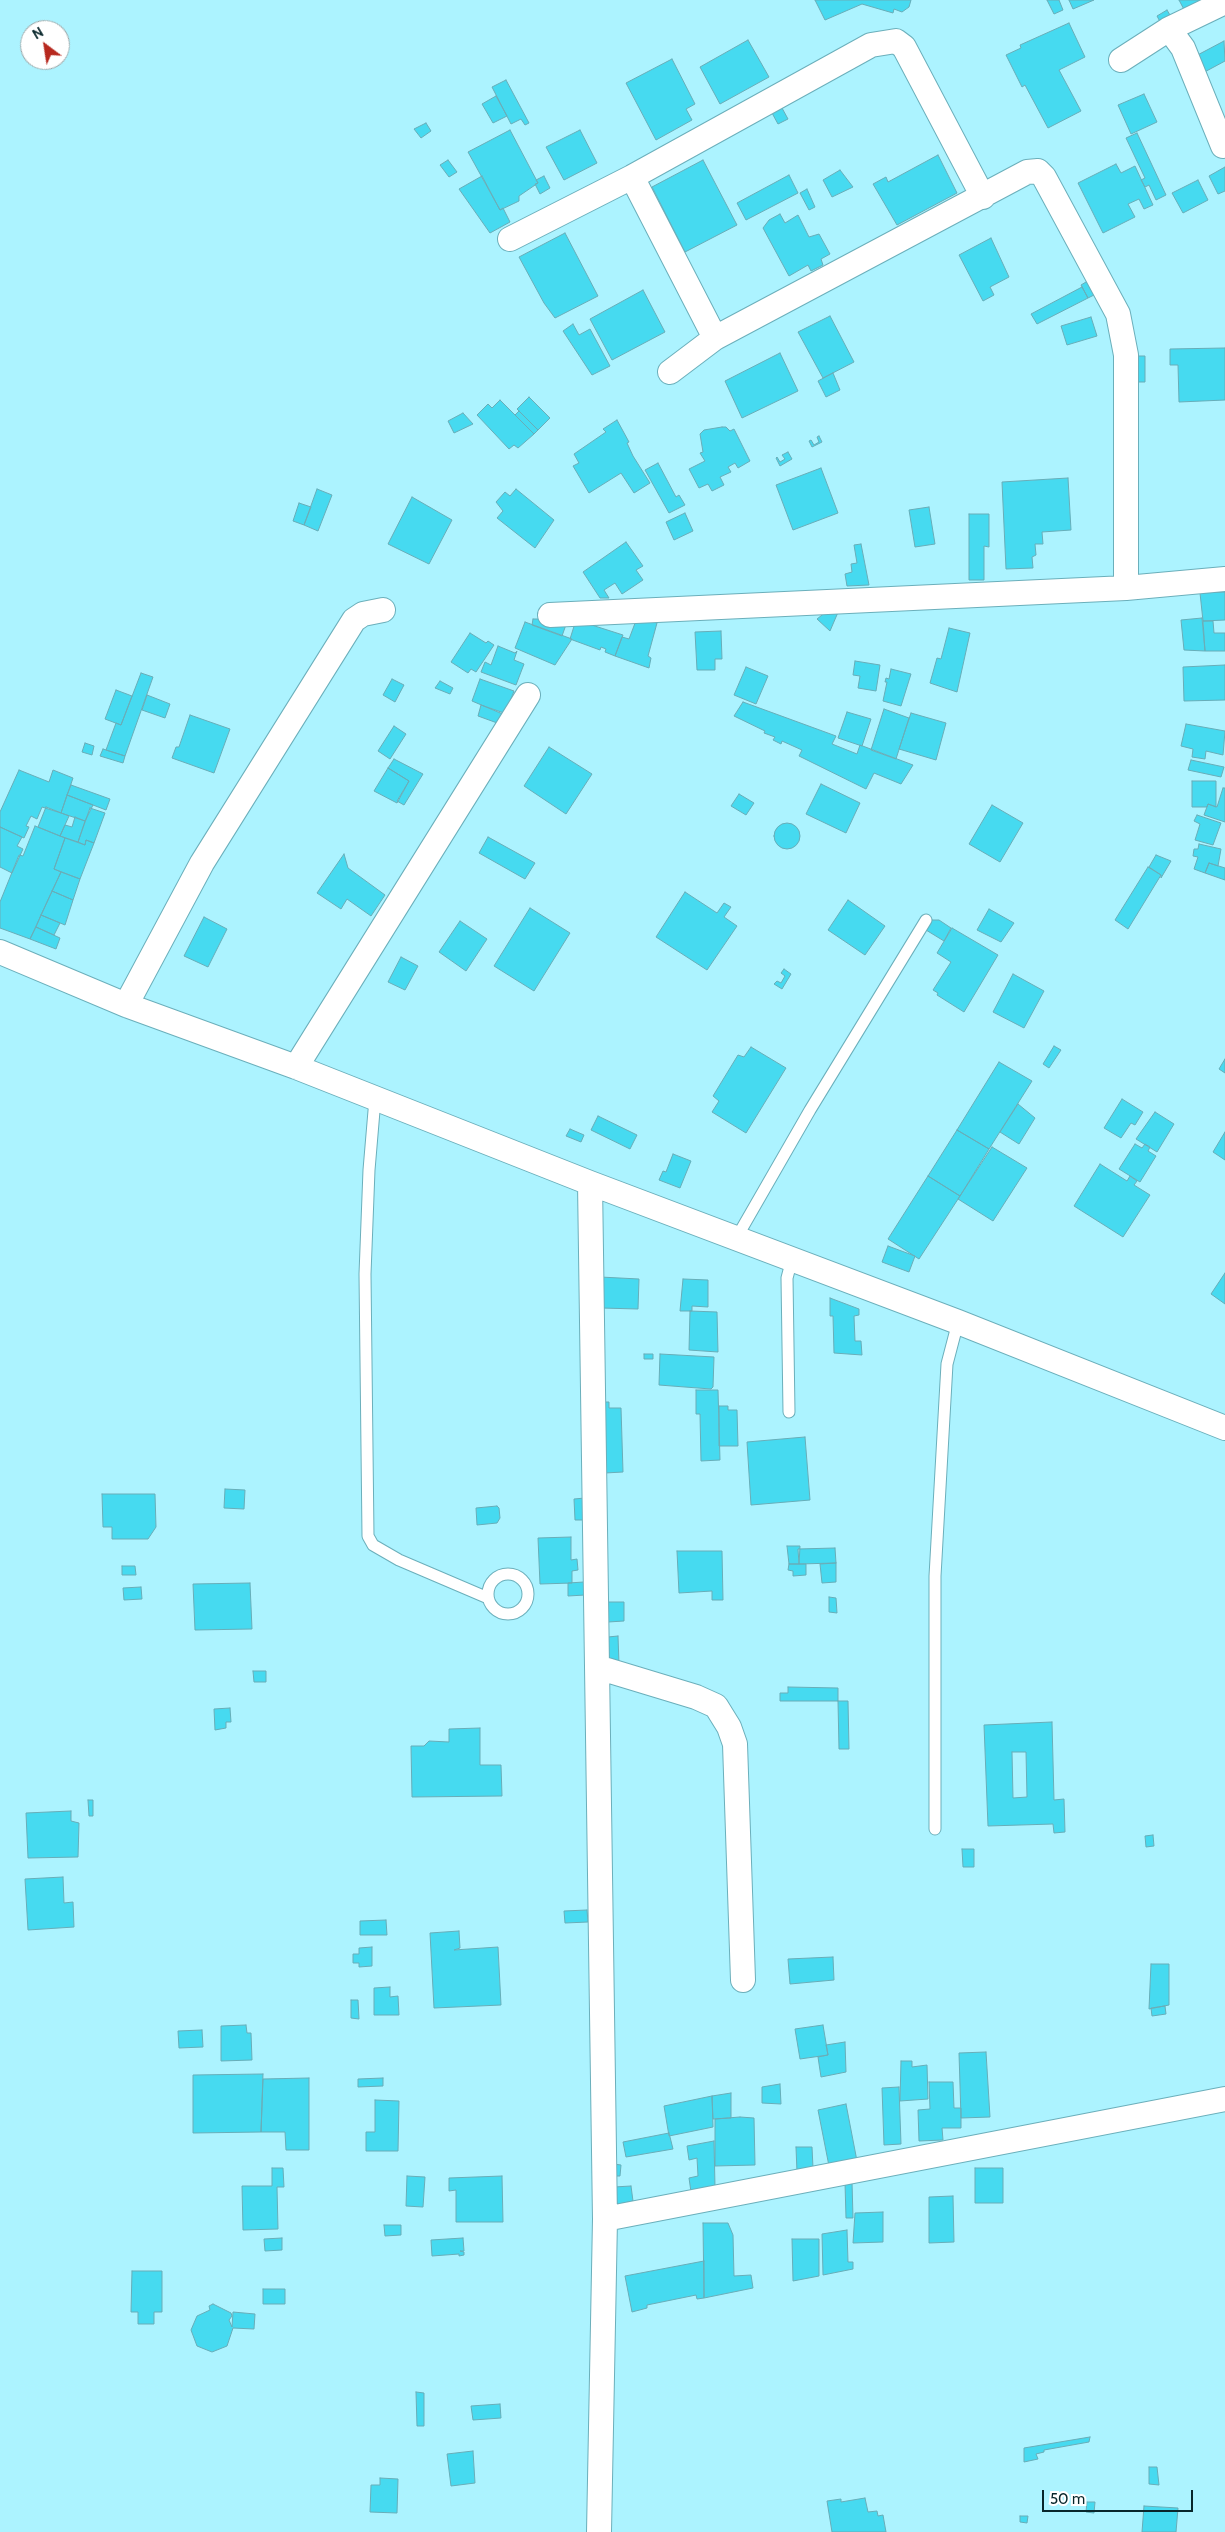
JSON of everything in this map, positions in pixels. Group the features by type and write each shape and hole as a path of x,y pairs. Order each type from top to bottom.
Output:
{"street":[{"path":"1121,60 1169,29 1225,2"},
{"path":"1169,29 1183,48 1224,146"},
{"path":"510,239 632,176 871,45 896,41 904,47 983,197"},
{"path":"670,372 716,338 1028,172 1038,171 1044,177 1118,314 1126,356 1126,588"},
{"path":"632,176 716,338"},
{"path":"550,615 1126,588 1225,580"},
{"path":"126,1005 202,863 354,620 363,614 383,610"},
{"path":"296,1067 528,695"},
{"path":"0,952 126,1005 296,1067 590,1182 958,1322 1225,1428"},
{"path":"590,1182 605,2219 599,2532"},
{"path":"597,1667 696,1697 716,1706 729,1727 735,1744 743,1980"},
{"path":"605,2219 1225,2099"}],"lane":[{"path":"737,1237 810,1110 926,920"},
{"path":"375,1099 369,1170 365,1274 368,1536 373,1545 399,1560 488,1598"},
{"path":"789,1412 787,1278 792,1259"},
{"path":"934,1829 935,1576 947,1364 958,1322"}],"building":[{"path":"815,0 911,0 909,7 902,12 894,9 893,13 862,4 825,20"},
{"path":"1047,0 1059,0 1063,10 1054,14"},
{"path":"1069,0 1094,0 1073,9"},
{"path":"1179,0 1204,0 1189,19"},
{"path":"1167,10 1177,27 1166,33 1157,16"},
{"path":"1069,23 1085,57 1059,70 1081,111 1048,128 1025,85 1022,87 1006,55 1021,48 1020,45"},
{"path":"748,40 769,77 720,104 700,67"},
{"path":"1224,41 1225,61 1199,75 1190,59"},
{"path":"672,59 695,104 686,109 692,120 656,140 626,83"},
{"path":"506,80 529,123 525,125 521,119 511,124 492,87"},
{"path":"1144,94 1157,122 1131,134 1118,105"},
{"path":"496,96 507,116 493,123 482,104"},
{"path":"782,108 788,119 778,124 772,113"},
{"path":"426,123 431,131 421,138 414,129"},
{"path":"510,130 538,183 519,196 519,201 500,210 468,152"},
{"path":"580,130 597,163 564,180 546,147"},
{"path":"1137,133 1166,195 1156,200 1149,185 1145,187 1141,180 1145,178 1126,138"},
{"path":"938,155 957,193 897,225 873,184 886,177 888,182"},
{"path":"448,160 457,172 449,177 440,165"},
{"path":"703,160 737,225 685,252 652,187"},
{"path":"1116,164 1121,173 1135,166 1153,205 1144,209 1139,199 1128,204 1135,217 1103,233 1078,183"},
{"path":"1225,167 1225,191 1218,194 1209,176"},
{"path":"840,170 853,187 832,197 823,180"},
{"path":"789,175 798,193 746,220 737,203"},
{"path":"482,176 500,210 503,208 510,222 490,233 459,189"},
{"path":"544,176 550,188 540,194 535,184 538,183 536,180"},
{"path":"1198,180 1208,200 1183,213 1172,193"},
{"path":"807,189 815,207 809,210 800,193"},
{"path":"780,214 785,223 798,215 809,237 819,234 830,254 821,259 823,265 811,271 808,265 789,276 763,228 769,220"},
{"path":"565,233 598,296 555,318 544,303 519,257"},
{"path":"991,238 1009,277 990,287 994,295 983,301 959,255"},
{"path":"1091,279 1098,293 1088,298 1081,285"},
{"path":"1082,287 1088,298 1037,324 1031,314"},
{"path":"643,290 665,332 612,360 590,319"},
{"path":"830,316 854,362 823,378 798,332"},
{"path":"1091,317 1097,336 1067,345 1061,326"},
{"path":"573,324 579,335 590,329 610,366 592,375 563,331"},
{"path":"1225,348 1225,400 1179,402 1178,365 1170,365 1170,349"},
{"path":"780,353 798,391 742,418 725,381"},
{"path":"1132,356 1145,356 1145,382 1133,382"},
{"path":"833,373 840,390 826,397 818,381"},
{"path":"529,397 550,418 538,430 517,409"},
{"path":"500,400 534,434 518,448 514,445 509,449 477,415 488,404 492,408"},
{"path":"519,411 538,430 534,434 515,415"},
{"path":"463,413 473,424 454,433 448,421"},
{"path":"617,420 629,442 627,443 633,456 650,483 634,493 621,473 589,493 573,466 579,463 574,454 606,432 603,429"},
{"path":"726,427 730,431 734,429 750,461 738,468 735,463 728,467 731,472 720,477 724,485 712,491 708,484 699,488 689,469 705,461 700,453 703,452 700,434 704,430"},
{"path":"819,436 822,442 812,447 809,441 811,440 814,445 819,442 817,437"},
{"path":"788,452 792,459 780,466 776,458 780,462 785,459 782,455"},
{"path":"658,463 676,497 679,495 685,505 669,513 645,470"},
{"path":"821,468 838,513 793,530 776,485"},
{"path":"1068,478 1071,530 1042,532 1043,544 1035,544 1036,555 1032,557 1033,568 1006,569 1002,482"},
{"path":"317,489 332,495 318,531 304,525"},
{"path":"516,489 554,520 535,548 497,518 503,511 496,502 505,492 510,496"},
{"path":"412,497 452,520 429,564 388,544"},
{"path":"299,503 311,507 304,525 293,521"},
{"path":"929,507 935,544 915,547 909,510"},
{"path":"685,513 693,531 674,540 666,522"},
{"path":"969,514 989,514 989,547 984,546 984,580 969,580"},
{"path":"626,542 643,566 636,570 643,580 622,594 615,583 604,590 609,598 600,598 583,572"},
{"path":"861,544 869,585 847,586 845,574 852,572 851,564 857,563 854,545"},
{"path":"1225,592 1225,620 1203,621 1200,593"},
{"path":"839,610 830,631 817,619 827,611"},
{"path":"637,618 657,623 648,656 651,658 649,668 615,656 622,637 629,639"},
{"path":"1202,618 1205,651 1184,650 1181,620"},
{"path":"533,619 568,619 562,636 532,625"},
{"path":"576,620 623,635 615,656 605,652 606,649 601,647 600,650 570,639"},
{"path":"1203,621 1213,621 1214,633 1225,633 1225,651 1205,651"},
{"path":"525,622 572,639 555,665 515,648"},
{"path":"949,628 970,633 957,692 930,683 937,658 941,659"},
{"path":"721,631 722,659 715,659 715,670 697,670 695,632"},
{"path":"470,633 486,643 488,641 494,645 476,672 471,669 468,673 451,662"},
{"path":"498,646 515,653 517,651 514,660 524,664 516,685 481,672 485,662 491,665"},
{"path":"855,661 880,665 876,691 858,688 860,676 853,675"},
{"path":"1225,665 1225,700 1184,701 1183,667"},
{"path":"746,667 768,676 756,704 734,695"},
{"path":"891,669 911,674 901,706 883,701 887,682 885,682 886,678 889,679"},
{"path":"141,673 153,677 125,756 106,750 116,723 121,725"},
{"path":"392,679 404,685 395,702 383,695"},
{"path":"480,679 514,691 505,715 472,701"},
{"path":"440,681 453,688 450,694 435,688"},
{"path":"116,690 132,696 121,725 105,719"},
{"path":"147,695 170,704 165,718 142,710"},
{"path":"743,702 836,736 832,744 857,754 860,745 913,765 901,784 874,773 866,789 799,756 802,750 782,741 781,744 773,740 775,737 734,716"},
{"path":"481,705 504,713 500,724 478,716"},
{"path":"884,709 909,718 896,759 871,750"},
{"path":"847,712 871,719 862,746 838,738"},
{"path":"911,713 946,723 936,760 899,749"},
{"path":"190,715 230,729 214,773 172,758 176,747 179,747"},
{"path":"1186,724 1225,731 1223,755 1206,751 1205,759 1192,757 1193,749 1181,746"},
{"path":"394,726 406,734 390,759 378,751"},
{"path":"85,743 94,746 92,755 82,752"},
{"path":"549,747 592,774 566,814 524,786"},
{"path":"103,749 125,756 123,763 100,756"},
{"path":"394,759 423,774 404,805 397,801 409,781 388,768"},
{"path":"1191,760 1224,767 1221,777 1188,770"},
{"path":"388,768 409,781 397,803 374,791"},
{"path":"19,770 49,782 53,770 73,778 61,813 42,807 37,819 31,816 26,826 29,827 24,838 0,827 0,812"},
{"path":"1192,781 1216,781 1216,807 1208,804 1207,807 1192,807"},
{"path":"821,784 860,803 846,833 806,814"},
{"path":"71,785 110,799 106,810 67,795"},
{"path":"1223,788 1225,788 1225,822 1204,815 1208,804 1217,807"},
{"path":"739,794 754,803 746,815 731,806"},
{"path":"67,795 93,805 85,821 61,813"},
{"path":"992,805 1023,823 1000,862 969,844"},
{"path":"46,807 69,816 60,836 38,827"},
{"path":"90,808 105,813 94,843 86,840 85,845 78,842"},
{"path":"1197,815 1221,823 1213,845 1195,840 1200,824 1194,821"},
{"path":"75,817 85,821 78,842 60,836 65,825 72,827"},
{"path":"787,823 796,827 800,836 796,845 787,849 778,845 774,836 778,827"},
{"path":"35,826 65,838 54,869 61,872 30,939 0,928 0,902 19,855 23,856"},
{"path":"0,827 22,837 17,846 23,849 12,873 0,867"},
{"path":"488,837 535,863 525,879 479,853"},
{"path":"65,838 85,845 86,840 94,843 80,879 54,869"},
{"path":"1199,844 1221,849 1218,866 1209,863 1205,873 1194,869 1198,857 1193,856 1194,849 1198,849"},
{"path":"344,854 348,868 385,895 371,916 347,899 341,909 317,893"},
{"path":"1156,855 1171,861 1161,878 1161,875 1149,867"},
{"path":"1209,863 1225,868 1225,880 1205,873"},
{"path":"1148,867 1161,875 1128,929 1115,920"},
{"path":"61,872 80,879 73,900 52,891"},
{"path":"52,891 73,900 65,925 41,915"},
{"path":"685,892 717,913 724,903 731,907 724,917 737,926 707,970 656,937"},
{"path":"848,900 885,926 865,955 828,930"},
{"path":"530,908 570,933 534,991 494,966"},
{"path":"989,909 1014,923 1001,942 977,930"},
{"path":"41,915 60,923 54,935 36,927"},
{"path":"204,917 227,929 208,967 184,956"},
{"path":"932,920 939,920 951,928 944,941 926,930"},
{"path":"460,921 487,939 466,971 439,952"},
{"path":"36,927 60,938 56,949 30,939"},
{"path":"952,928 998,955 964,1012 937,995 938,993 933,990 951,962 937,953"},
{"path":"401,957 418,966 405,990 388,982"},
{"path":"784,969 791,974 782,989 774,984 777,981 781,983 785,976 781,973"},
{"path":"1013,974 1044,991 1024,1028 993,1012"},
{"path":"1054,1046 1061,1050 1049,1068 1043,1064"},
{"path":"751,1047 786,1068 746,1133 712,1112 719,1101 713,1096 738,1055 744,1057"},
{"path":"1225,1059 1225,1073 1219,1069"},
{"path":"999,1062 1032,1081 989,1149 957,1130"},
{"path":"1122,1099 1143,1112 1135,1125 1131,1123 1121,1138 1104,1128"},
{"path":"1018,1104 1035,1118 1019,1144 1000,1132"},
{"path":"1155,1112 1174,1124 1157,1152 1136,1139"},
{"path":"598,1116 637,1135 630,1149 591,1130"},
{"path":"570,1129 584,1135 581,1142 566,1136"},
{"path":"957,1130 989,1149 960,1196 928,1176"},
{"path":"1225,1132 1225,1160 1213,1152"},
{"path":"1135,1144 1142,1148 1145,1144 1150,1147 1148,1151 1156,1156 1140,1182 1119,1169"},
{"path":"992,1147 1027,1168 993,1221 958,1199"},
{"path":"673,1154 691,1161 680,1188 659,1180 663,1171 666,1172"},
{"path":"1100,1164 1127,1181 1130,1176 1137,1181 1134,1185 1150,1195 1123,1237 1074,1206"},
{"path":"928,1176 960,1196 919,1259 888,1239"},
{"path":"888,1246 915,1256 909,1272 882,1262"},
{"path":"1225,1273 1225,1304 1211,1294"},
{"path":"600,1277 639,1279 638,1309 601,1308"},
{"path":"683,1279 708,1280 708,1307 692,1306 692,1311 680,1311"},
{"path":"830,1298 859,1309 859,1315 854,1316 855,1341 861,1341 862,1355 834,1353 833,1316 830,1316"},
{"path":"690,1311 717,1312 718,1352 689,1350"},
{"path":"644,1354 653,1354 653,1359 644,1359"},
{"path":"660,1354 714,1357 713,1387 711,1389 659,1385"},
{"path":"696,1390 718,1390 720,1460 701,1461 700,1414 696,1414"},
{"path":"603,1402 609,1402 609,1408 621,1408 623,1472 605,1473"},
{"path":"719,1406 728,1406 728,1410 737,1410 738,1446 719,1446"},
{"path":"805,1437 810,1500 751,1505 747,1442"},
{"path":"225,1489 245,1490 244,1509 224,1508"},
{"path":"102,1494 155,1494 156,1527 148,1539 112,1539 112,1527 103,1527"},
{"path":"585,1498 585,1520 575,1520 574,1499"},
{"path":"497,1506 500,1518 497,1523 477,1525 476,1508"},
{"path":"571,1537 571,1560 577,1559 578,1570 572,1571 572,1583 540,1584 538,1538"},
{"path":"787,1546 800,1546 799,1564 789,1564"},
{"path":"835,1548 836,1563 799,1564 798,1549"},
{"path":"677,1551 722,1551 723,1600 712,1600 712,1591 679,1593"},
{"path":"836,1563 836,1582 822,1583 820,1564"},
{"path":"789,1564 806,1564 806,1575 793,1576 793,1571 788,1570"},
{"path":"122,1566 135,1566 136,1575 122,1575"},
{"path":"584,1582 585,1595 568,1596 568,1583"},
{"path":"250,1583 252,1629 195,1630 193,1584"},
{"path":"141,1587 142,1599 124,1600 123,1588"},
{"path":"829,1597 836,1598 837,1613 829,1612"},
{"path":"608,1602 624,1602 624,1621 608,1622"},
{"path":"618,1636 619,1664 609,1666 608,1637"},
{"path":"253,1671 266,1671 266,1682 254,1682"},
{"path":"788,1687 838,1688 838,1701 780,1701 780,1693 788,1693"},
{"path":"838,1701 848,1701 849,1749 839,1749"},
{"path":"230,1708 231,1722 226,1722 226,1728 215,1730 214,1709"},
{"path":"1052,1722 1054,1800 1064,1799 1065,1832 1054,1833 1053,1824 988,1826 984,1725","holes":["1012,1752 1026,1752 1027,1797 1013,1798"]},
{"path":"480,1728 480,1765 501,1765 502,1796 412,1797 411,1746 424,1746 429,1741 449,1742 449,1729"},
{"path":"88,1800 93,1800 93,1816 89,1816"},
{"path":"71,1811 71,1821 79,1823 78,1857 28,1858 26,1813"},
{"path":"1153,1835 1154,1846 1146,1847 1145,1836"},
{"path":"962,1849 974,1849 974,1867 963,1867"},
{"path":"63,1877 64,1903 73,1902 74,1927 28,1930 25,1879"},
{"path":"587,1910 588,1922 565,1923 564,1911"},
{"path":"386,1920 387,1935 360,1935 360,1921"},
{"path":"459,1931 460,1948 454,1950 498,1947 501,2005 434,2008 430,1933"},
{"path":"372,1947 372,1966 359,1967 359,1963 353,1963 353,1954 359,1954 359,1948"},
{"path":"833,1957 834,1980 790,1984 788,1959"},
{"path":"1151,1964 1169,1964 1169,2005 1149,2009"},
{"path":"390,1987 390,1997 398,1996 399,2015 374,2015 374,1988"},
{"path":"351,2000 358,2000 359,2019 351,2018"},
{"path":"1165,2006 1166,2014 1152,2016 1151,2008"},
{"path":"246,2025 247,2033 251,2033 252,2060 221,2061 221,2026"},
{"path":"823,2025 828,2055 800,2059 795,2029"},
{"path":"202,2030 203,2047 179,2048 178,2031"},
{"path":"845,2042 846,2072 821,2077 818,2057 828,2055 826,2045"},
{"path":"986,2052 990,2117 961,2118 959,2053"},
{"path":"901,2061 912,2061 912,2067 927,2065 928,2099 900,2101"},
{"path":"263,2074 261,2132 193,2133 193,2075"},
{"path":"309,2078 309,2150 286,2150 285,2132 261,2132 263,2079"},
{"path":"383,2078 383,2086 358,2087 358,2079"},
{"path":"929,2082 953,2082 954,2108 961,2108 961,2128 942,2128 943,2140 919,2141 918,2110 930,2109"},
{"path":"780,2084 781,2104 762,2103 762,2087"},
{"path":"899,2087 901,2144 884,2145 882,2088"},
{"path":"731,2093 731,2118 713,2119 712,2096"},
{"path":"712,2096 713,2127 669,2136 664,2106"},
{"path":"375,2100 399,2101 398,2151 366,2151 366,2132 375,2132"},
{"path":"846,2104 857,2161 829,2166 818,2110"},
{"path":"754,2118 755,2165 715,2166 715,2119"},
{"path":"669,2133 673,2149 626,2157 623,2142"},
{"path":"714,2141 715,2187 691,2192 689,2178 698,2176 697,2158 689,2160 687,2146"},
{"path":"796,2147 812,2147 813,2168 797,2172"},
{"path":"614,2164 621,2165 620,2176 614,2176"},
{"path":"272,2168 283,2168 284,2187 277,2187 278,2229 243,2230 242,2186 272,2186"},
{"path":"975,2168 1003,2168 1003,2203 975,2203"},
{"path":"407,2176 425,2177 423,2207 406,2206"},
{"path":"502,2176 503,2222 456,2222 456,2190 449,2191 449,2178"},
{"path":"852,2182 853,2218 846,2218 845,2183"},
{"path":"631,2186 633,2201 614,2205 614,2187"},
{"path":"953,2196 954,2242 929,2243 929,2197"},
{"path":"883,2212 883,2242 853,2243 855,2213"},
{"path":"703,2223 728,2223 733,2235 734,2276 751,2275 753,2288 704,2298"},
{"path":"384,2225 401,2225 401,2235 385,2236"},
{"path":"847,2230 848,2262 853,2262 853,2269 823,2275 822,2234"},
{"path":"282,2238 282,2250 265,2251 264,2239"},
{"path":"463,2238 464,2251 460,2251 464,2252 464,2255 432,2256 431,2240"},
{"path":"792,2239 819,2239 819,2276 793,2281"},
{"path":"704,2261 704,2298 697,2299 696,2295 647,2305 647,2308 632,2312 625,2276"},
{"path":"132,2271 162,2271 162,2312 154,2312 154,2324 138,2324 138,2312 131,2312"},
{"path":"263,2289 285,2289 285,2304 263,2304"},
{"path":"213,2304 231,2313 232,2316 229,2320 232,2327 233,2312 255,2314 254,2329 233,2328 227,2346 212,2352 197,2346 191,2330 197,2316 210,2310 209,2306"},
{"path":"416,2392 424,2393 424,2426 417,2426"},
{"path":"500,2404 501,2418 473,2420 471,2406"},
{"path":"1090,2437 1089,2442 1044,2450 1044,2452 1036,2454 1038,2459 1024,2462 1024,2448"},
{"path":"473,2451 475,2483 451,2486 447,2454"},
{"path":"1149,2467 1157,2467 1159,2485 1149,2484"},
{"path":"380,2478 398,2479 397,2513 370,2512 371,2485 380,2485"},
{"path":"865,2498 868,2512 877,2511 878,2516 883,2515 886,2532 832,2532 827,2501 841,2499 841,2502"},
{"path":"1087,2502 1095,2502 1094,2513 1086,2512"},
{"path":"1144,2506 1178,2508 1176,2532 1142,2532"},
{"path":"1020,2516 1028,2516 1027,2523 1020,2522"}]}
